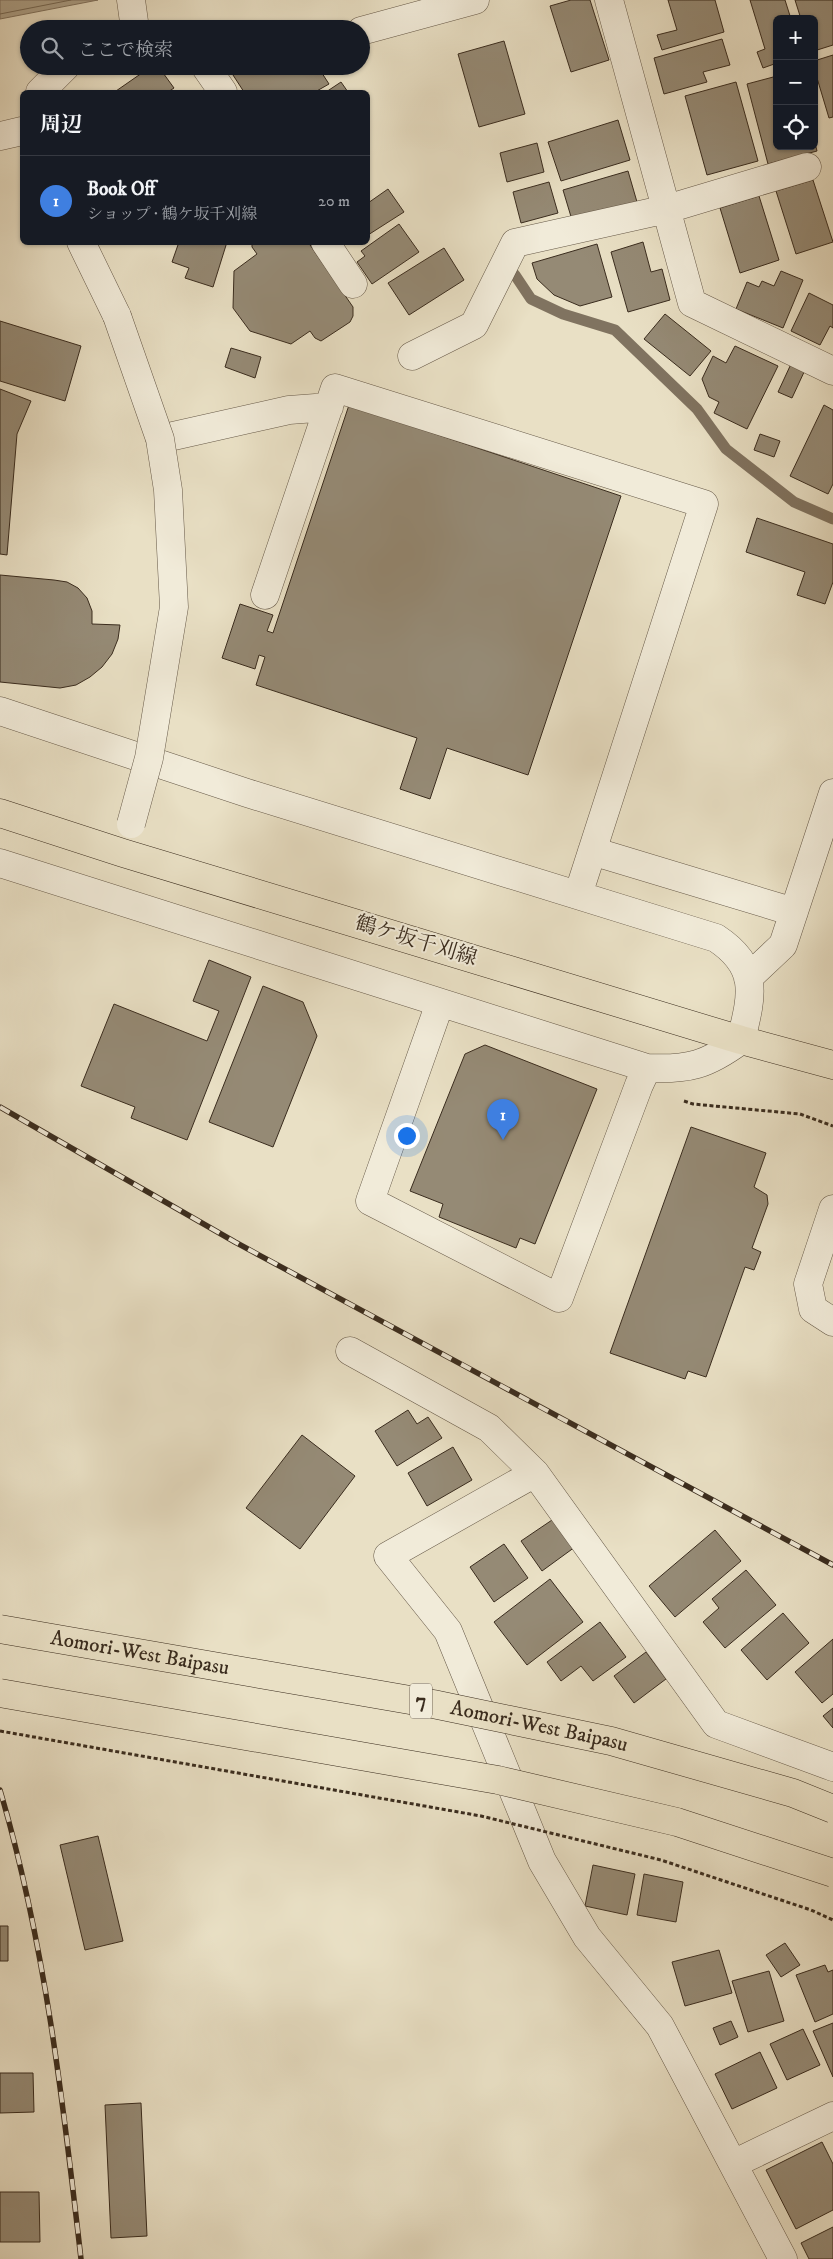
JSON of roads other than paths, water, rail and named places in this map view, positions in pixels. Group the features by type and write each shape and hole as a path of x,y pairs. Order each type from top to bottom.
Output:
{"main road":[{"name":"鶴ケ坂千刈線","path":"0,813 123,853 741,1040 833,1064"},
{"name":"Aomori-West Baipasu","path":"0,1628 433,1704 611,1741 793,1793 833,1810"},
{"path":"0,1693 498,1780 677,1822 833,1873"}],"street":[{"path":"370,28 474,0"},
{"path":"609,0 692,303 833,371"},
{"path":"42,90 57,75"},
{"path":"212,75 222,90"},
{"path":"0,136 20,131"},
{"path":"412,356 474,325 515,243 667,210 807,168"},
{"path":"82,245 117,316 160,439 168,490 174,607 149,758 123,853"},
{"path":"327,245 353,284"},
{"path":"265,595 335,388 704,504 578,895"},
{"path":"160,439 289,410 329,407"},
{"path":"0,711 247,793 716,938 729,947 741,960 748,978 751,1000 741,1040 723,1054 700,1065 643,1076 440,1003 0,863"},
{"path":"748,978 783,945 833,793"},
{"path":"592,851 794,912"},
{"path":"440,1003 370,1200 559,1298 643,1076"},
{"path":"833,1209 808,1284 813,1310 833,1322"},
{"path":"350,1351 489,1428 535,1473 716,1724 833,1767"},
{"path":"535,1473 388,1556 448,1631 542,1861 587,1938 660,2026 783,2259"},
{"path":"733,2164 833,2116"}],"water":[{"path":"0,0 98,0 0,19"}],"waterway":[{"path":"515,275 531,299 563,314 615,330 697,409 726,449 794,502 833,519"}],"railway":[{"path":"0,1107 235,1242 833,1565"},
{"path":"0,1790 16,1848 41,1964 51,2023 81,2259"}],"place":[{"name":"Book Off","path":"503,1140"}]}
